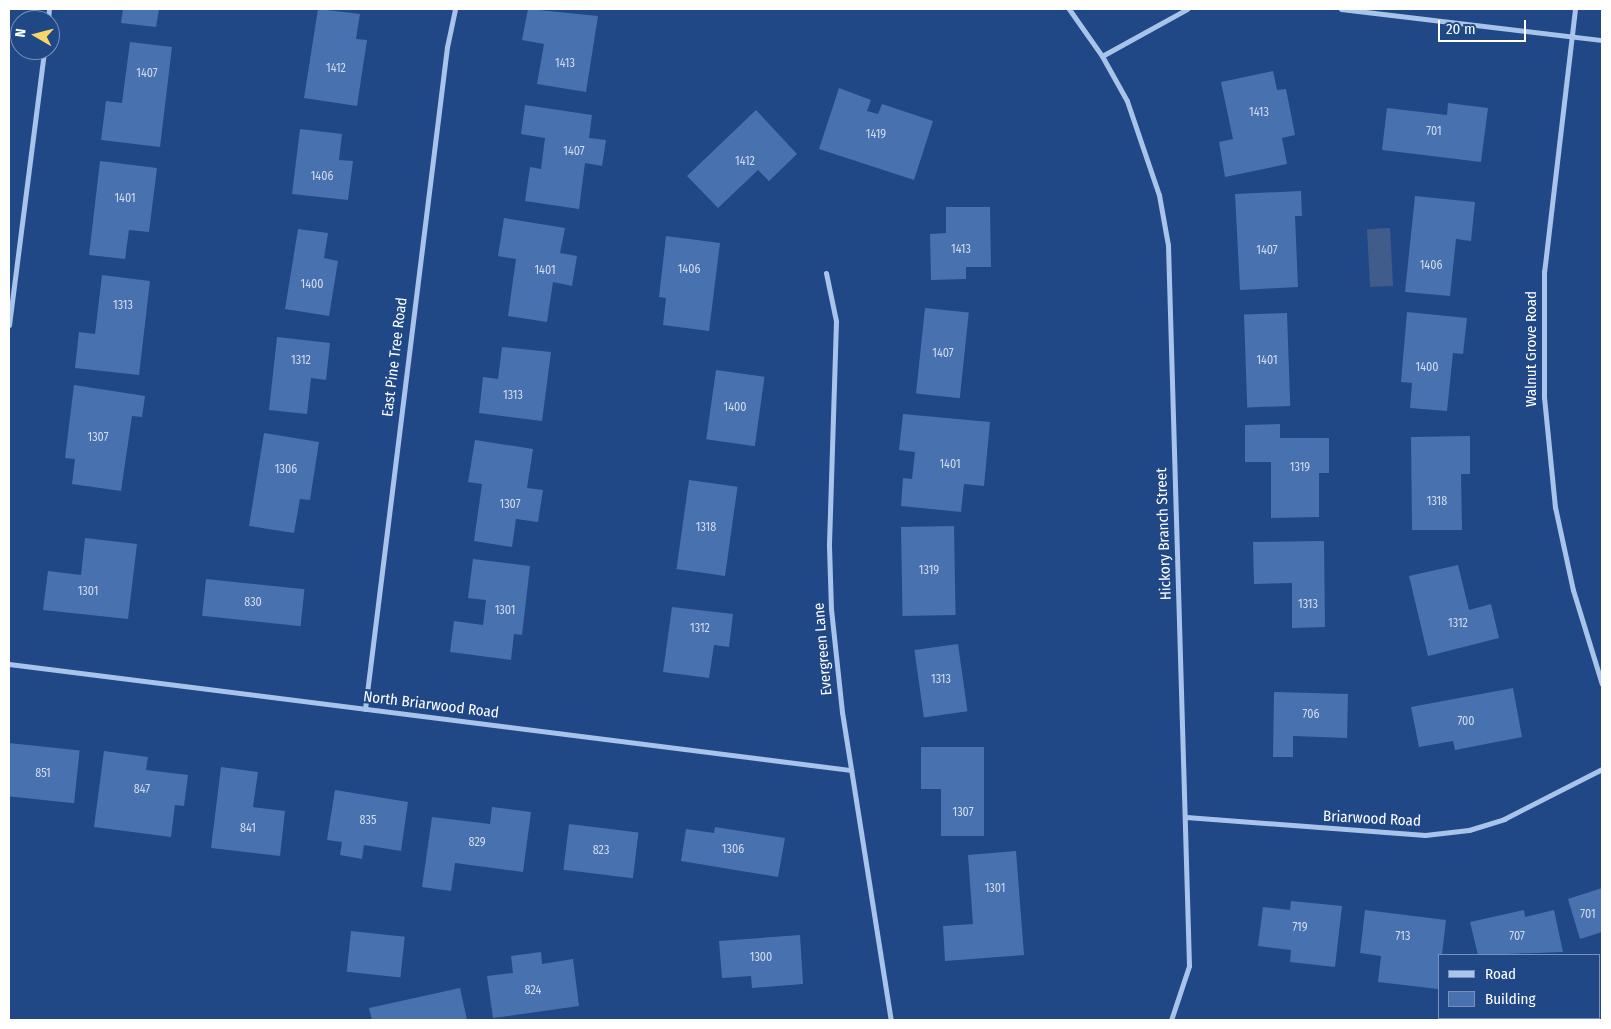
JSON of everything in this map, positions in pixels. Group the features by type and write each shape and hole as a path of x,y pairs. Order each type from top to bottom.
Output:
{"street":[{"name":"East Pine Tree Road","path":"365,709 446,46 455,9"},
{"name":"Hickory Branch Street","path":"1069,9 1102,56 1145,148 1168,245 1186,817 1188,966 1171,1020"},
{"path":"1102,56 1187,9"},
{"path":"1341,9 1602,40"},
{"name":"Walnut Grove Road","path":"1575,9 1544,271 1544,405 1555,507 1571,581 1602,684"},
{"path":"9,326 43,60"},
{"name":"Evergreen Lane","path":"826,273 836,321 830,494 831,600 851,770 891,1020"},
{"name":"North Briarwood Road","path":"9,664 851,770"},
{"name":"Briarwood Road","path":"1186,817 1400,835 1434,834 1504,819 1602,769"}],"water":[{"path":"1390,228 1393,286 1370,287 1367,229"}],"building":[{"path":"123,9 159,9 156,27 121,23"},
{"path":"318,9 360,14 356,39 367,40 357,106 304,98"},
{"path":"528,9 598,16 586,92 537,84 544,44 522,40"},
{"path":"130,42 172,47 160,147 101,140 106,101 122,103"},
{"path":"1273,71 1277,90 1286,89 1295,135 1282,138 1287,164 1225,177 1219,142 1233,139 1221,82"},
{"path":"839,88 871,100 867,111 878,114 882,104 933,121 914,180 819,149"},
{"path":"1448,103 1488,108 1481,162 1382,150 1387,108 1447,115"},
{"path":"525,105 592,115 589,138 606,140 602,166 585,163 579,209 525,201 530,167 541,169 545,138 521,134"},
{"path":"756,110 797,154 769,181 758,170 718,208 687,176"},
{"path":"300,129 342,134 339,160 353,161 348,200 292,194"},
{"path":"100,161 157,168 149,232 129,230 125,259 89,255"},
{"path":"1301,191 1302,216 1295,216 1298,287 1240,290 1235,194"},
{"path":"1415,196 1475,202 1471,241 1456,239 1450,296 1405,292"},
{"path":"946,207 990,207 991,267 966,267 966,279 931,280 930,234 946,233"},
{"path":"504,218 565,228 560,253 577,256 572,286 553,282 547,322 508,316 516,259 498,256"},
{"path":"298,229 328,233 324,258 338,261 329,316 285,309"},
{"path":"666,236 720,243 709,331 663,325 666,298 659,297"},
{"path":"102,275 150,281 139,375 75,368 79,332 95,334"},
{"path":"925,308 969,313 960,398 916,394"},
{"path":"1407,312 1467,318 1463,354 1453,353 1447,411 1410,408 1412,383 1401,382"},
{"path":"1287,313 1290,406 1247,407 1244,315"},
{"path":"277,337 330,343 326,380 311,378 307,414 269,410"},
{"path":"502,347 551,352 542,421 479,413 483,377 498,379"},
{"path":"716,370 765,377 755,446 706,439"},
{"path":"74,385 145,396 142,417 132,416 121,491 72,484 75,459 65,458"},
{"path":"903,414 990,422 984,486 964,484 961,512 901,506 903,478 912,479 915,452 899,450"},
{"path":"1280,424 1280,438 1329,438 1329,473 1319,473 1319,517 1271,518 1271,462 1245,462 1245,425"},
{"path":"264,433 319,442 310,500 300,499 294,533 249,526"},
{"path":"1470,436 1470,474 1461,474 1462,530 1412,530 1411,437"},
{"path":"475,440 533,449 527,488 543,490 538,522 516,519 512,547 474,541 482,484 468,482"},
{"path":"689,480 738,487 725,576 676,569"},
{"path":"954,526 956,615 903,616 901,527"},
{"path":"85,538 137,544 128,619 43,610 48,571 81,575"},
{"path":"1324,541 1325,627 1292,628 1292,583 1254,584 1253,542"},
{"path":"473,559 530,566 522,635 514,634 511,660 450,652 454,621 483,625 486,600 468,598"},
{"path":"1458,565 1469,610 1491,604 1499,638 1428,656 1409,576"},
{"path":"206,579 304,589 301,626 202,616"},
{"path":"672,607 733,614 729,647 714,645 709,678 663,672"},
{"path":"958,644 967,711 924,717 914,650"},
{"path":"1513,688 1522,737 1455,750 1453,741 1419,747 1411,707"},
{"path":"1274,692 1348,694 1347,738 1293,736 1293,757 1273,757"},
{"path":"9,743 80,750 74,803 9,796"},
{"path":"921,747 984,747 984,836 941,836 941,789 921,789"},
{"path":"104,751 148,757 146,770 188,775 184,806 175,805 171,837 94,827"},
{"path":"221,767 258,772 253,807 285,811 280,856 211,848"},
{"path":"335,790 408,802 401,851 364,845 362,859 340,855 342,842 327,840"},
{"path":"492,807 531,812 523,872 455,863 451,891 422,887 432,817 490,824"},
{"path":"569,824 638,833 633,878 563,870"},
{"path":"715,827 785,838 778,877 681,861 686,829 714,833"},
{"path":"1016,851 1024,955 945,961 943,926 973,924 968,855"},
{"path":"1602,888 1602,932 1580,939 1568,899"},
{"path":"1291,901 1342,906 1335,967 1290,962 1291,950 1258,946 1263,907 1290,910"},
{"path":"1365,910 1446,920 1442,954 1438,954 1438,989 1378,982 1381,956 1360,953"},
{"path":"1524,910 1525,917 1554,910 1563,952 1478,954 1470,922"},
{"path":"351,931 405,937 400,977 347,972"},
{"path":"800,935 803,984 752,988 751,976 722,978 719,941"},
{"path":"541,952 542,964 573,959 579,1006 493,1018 487,976 513,973 511,956"},
{"path":"460,988 467,1020 372,1020 369,1008"}]}
